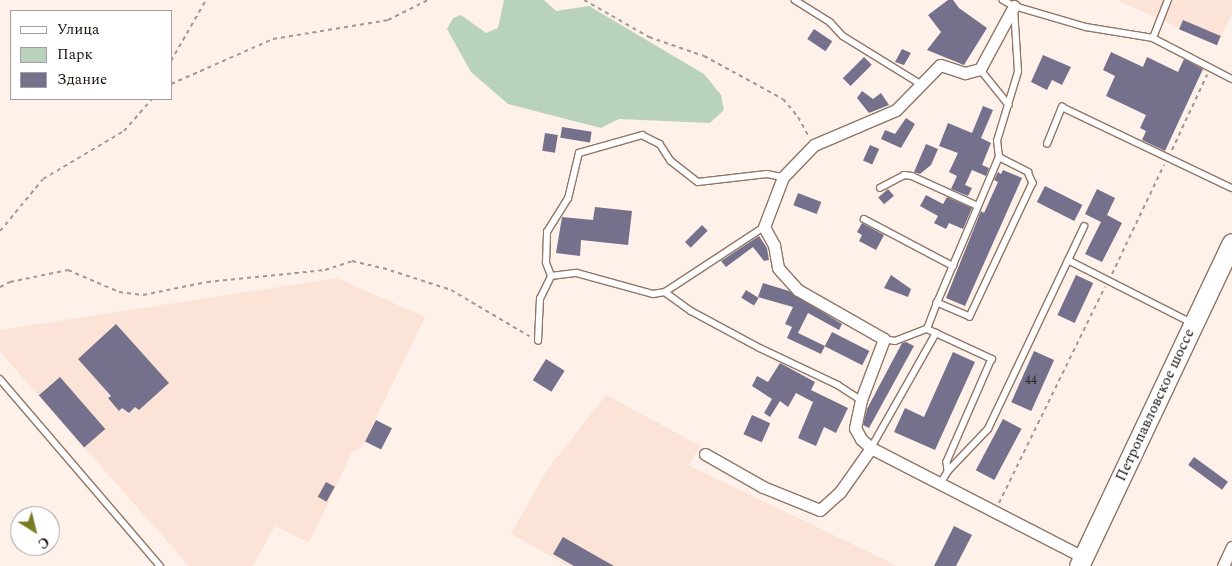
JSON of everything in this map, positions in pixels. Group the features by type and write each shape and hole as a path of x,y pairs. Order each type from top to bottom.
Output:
{"main road":[{"name":"Петропавловское шоссе","path":"1081,562 1232,243"}],"street":[{"path":"1014,6 980,69 965,73 940,65 919,83 896,110 814,145 783,177 764,227 774,245 778,268 798,290 884,339 861,400 855,428 871,448 995,512 1081,562"},
{"path":"705,454 763,487 820,510 840,492 871,448"},
{"path":"1223,566 1232,546"}],"lane":[{"path":"795,0 830,22 843,36 919,83"},
{"path":"1003,0 1014,6 1086,27 1153,38 1211,66 1232,79"},
{"path":"1153,38 1168,0"},
{"path":"927,329 999,157 997,141 1018,72 1014,6"},
{"path":"980,69 1009,105"},
{"path":"1046,144 1062,107 1232,188"},
{"path":"538,341 540,299 551,276 546,263 547,232 568,199 579,153 642,135 660,144 671,161 698,182 766,174 783,177"},
{"path":"937,303 970,317 1033,183 1028,172 999,157"},
{"path":"880,188 904,175 912,176 978,206"},
{"path":"864,219 953,266"},
{"path":"551,276 577,272 653,294 665,292 764,227"},
{"path":"940,484 948,471 988,429 1084,227"},
{"path":"1068,260 1194,324"},
{"path":"665,292 691,311 760,348 838,385 861,400"},
{"path":"884,339 895,341 927,329 992,359 947,462 948,471"},
{"path":"871,448 936,333"},
{"path":"0,379 160,566"}],"path":[{"path":"172,59 206,0"},
{"path":"172,84 272,39 388,20 428,0"},
{"path":"584,0 649,37 704,56 783,99 798,116 814,145"},
{"path":"995,512 1211,66"},
{"path":"0,231 43,179 124,131 151,100"},
{"path":"0,287 10,282 68,270 119,292 142,295 207,282 324,270 352,261 384,268 450,290 538,341"}],"shaded area":[{"path":"1117,0 1232,0 1232,14 1217,45"},
{"path":"337,278 425,317 365,441 361,448 352,452 309,543 275,526 253,566 189,566 0,352 0,330"},
{"path":"606,395 701,446 688,465 898,566 568,566 511,534 547,470"}],"green space":[{"path":"504,0 544,0 556,11 589,6 704,74 721,95 724,110 710,123 619,119 601,128 508,104 471,72 447,29 453,18 461,15 486,33 498,28"}],"building":[{"path":"948,0 953,0 959,8 987,28 964,65 927,50 941,32 928,15"},
{"path":"1183,20 1221,36 1217,45 1179,29"},
{"path":"814,29 832,41 826,51 807,39"},
{"path":"902,49 911,53 904,65 895,62"},
{"path":"1111,52 1143,67 1147,57 1178,72 1184,59 1203,69 1165,151 1142,140 1146,131 1140,128 1146,115 1106,96 1115,76 1103,70"},
{"path":"1043,55 1071,67 1062,85 1052,80 1047,90 1031,82"},
{"path":"864,57 872,65 851,86 843,78"},
{"path":"862,91 873,99 881,93 889,105 869,113 857,98"},
{"path":"983,106 993,110 981,138 991,143 982,165 989,168 986,176 972,170 965,185 972,188 968,196 951,189 957,176 949,172 958,153 939,146 948,123 972,133"},
{"path":"906,118 915,124 901,148 881,139 885,130 895,134"},
{"path":"562,127 592,132 590,143 560,138"},
{"path":"545,133 558,135 555,153 542,151"},
{"path":"926,144 938,149 931,165 920,174 914,172"},
{"path":"870,145 879,149 872,165 863,161"},
{"path":"1003,170 1022,178 965,306 946,298 981,211 984,213 998,182 994,180 998,172 1001,174"},
{"path":"1045,186 1082,205 1074,221 1037,202"},
{"path":"888,189 894,196 884,204 878,198"},
{"path":"1097,189 1115,198 1107,215 1122,223 1102,262 1085,254 1101,222 1085,214"},
{"path":"798,193 821,202 817,214 793,205"},
{"path":"926,195 943,204 947,197 972,208 963,229 949,223 946,229 934,223 938,216 920,206"},
{"path":"595,207 632,211 628,245 581,240 580,256 556,253 562,217 593,220"},
{"path":"862,223 884,235 876,250 859,241 862,235 857,232"},
{"path":"702,225 708,231 691,248 685,242"},
{"path":"759,236 767,248 769,260 764,261 753,247 726,267 721,261"},
{"path":"891,275 911,289 908,297 884,288"},
{"path":"1076,275 1093,283 1075,323 1057,315"},
{"path":"763,283 789,291 842,324 839,330 808,313 798,333 825,346 821,354 787,338 792,327 785,324 793,307 758,297"},
{"path":"746,290 759,298 754,306 741,298"},
{"path":"116,324 169,383 139,410 135,407 129,413 122,408 119,411 108,398 111,396 78,359"},
{"path":"832,332 869,351 862,365 825,346"},
{"path":"906,342 914,346 869,428 863,425 867,409 902,343"},
{"path":"1034,351 1054,360 1031,411 1011,402"},
{"path":"953,352 975,362 935,450 894,432 905,408 924,417"},
{"path":"546,359 565,371 551,392 533,380"},
{"path":"780,363 815,382 811,390 848,408 836,433 824,427 816,446 798,438 813,402 796,393 788,407 780,401 770,417 764,413 772,399 752,386 757,376 768,382"},
{"path":"60,377 105,429 84,447 39,395"},
{"path":"752,415 770,423 762,442 743,434"},
{"path":"1003,419 1022,429 994,480 976,470"},
{"path":"376,420 392,428 381,450 365,441"},
{"path":"1194,457 1228,482 1222,490 1188,465"},
{"path":"326,482 335,487 327,502 318,497"},
{"path":"954,526 972,535 956,566 934,566"},
{"path":"563,537 614,566 574,566 553,554"}]}
